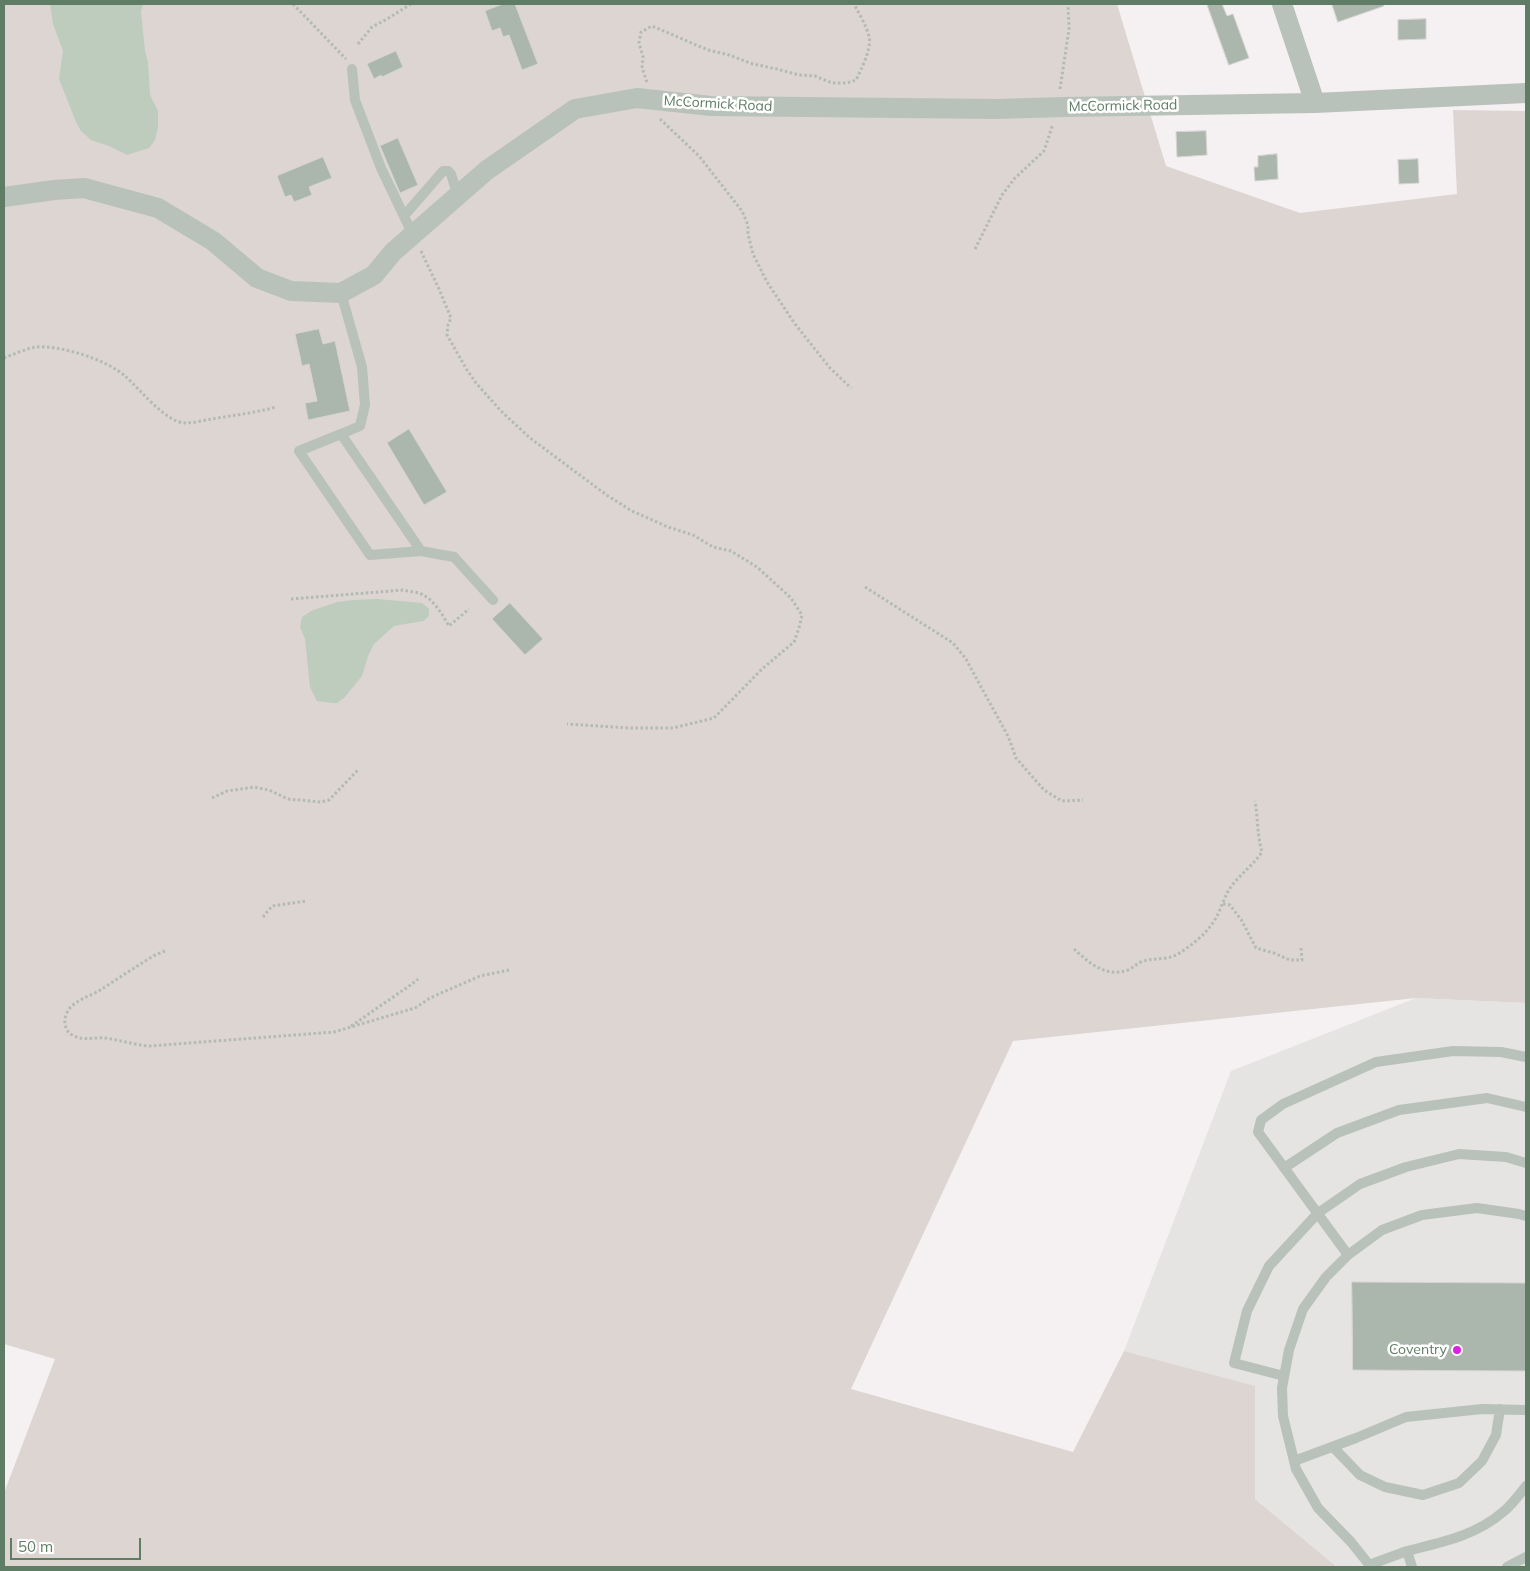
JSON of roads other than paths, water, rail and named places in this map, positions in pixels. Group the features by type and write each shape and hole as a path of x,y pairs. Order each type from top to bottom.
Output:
{"street":[{"path":"1282,4 1315,103"},
{"name":"McCormick Road","path":"4,197 84,188 158,208 213,241 257,278 291,291 341,293 374,276 393,252 487,170 574,109 637,98 711,106 986,109 1315,103 1526,93"}],"lane":[{"path":"352,68 355,100 381,168 413,235"},
{"path":"404,216 443,171 448,171 451,174 458,196"},
{"path":"341,293 362,367 365,405 360,426 298,450 370,555 421,551 454,557 493,600"},
{"path":"341,434 421,551"},
{"path":"1348,1255 1258,1132 1261,1120 1283,1104 1376,1062 1452,1051 1501,1052 1526,1057"},
{"path":"1284,1168 1338,1134 1399,1110 1486,1098 1526,1107"},
{"path":"1284,1376 1234,1363 1247,1311 1269,1266 1318,1213 1360,1184 1415,1164 1459,1154 1506,1157 1526,1163"},
{"path":"1526,1216 1477,1208 1422,1215 1382,1230 1348,1255 1326,1277 1303,1309 1289,1350 1282,1388 1284,1416 1296,1469 1318,1508 1351,1542 1370,1566 1408,1551 1449,1541 1478,1530 1504,1512 1526,1486"},
{"path":"1294,1461 1406,1417 1482,1409 1526,1410"},
{"path":"1333,1447 1360,1475 1385,1487 1423,1495 1459,1483 1482,1461 1496,1435 1500,1409"},
{"path":"1408,1551 1412,1567"},
{"path":"1507,1567 1526,1558"}],"place":[{"name":"Coventry","path":"1457,1350"}]}
